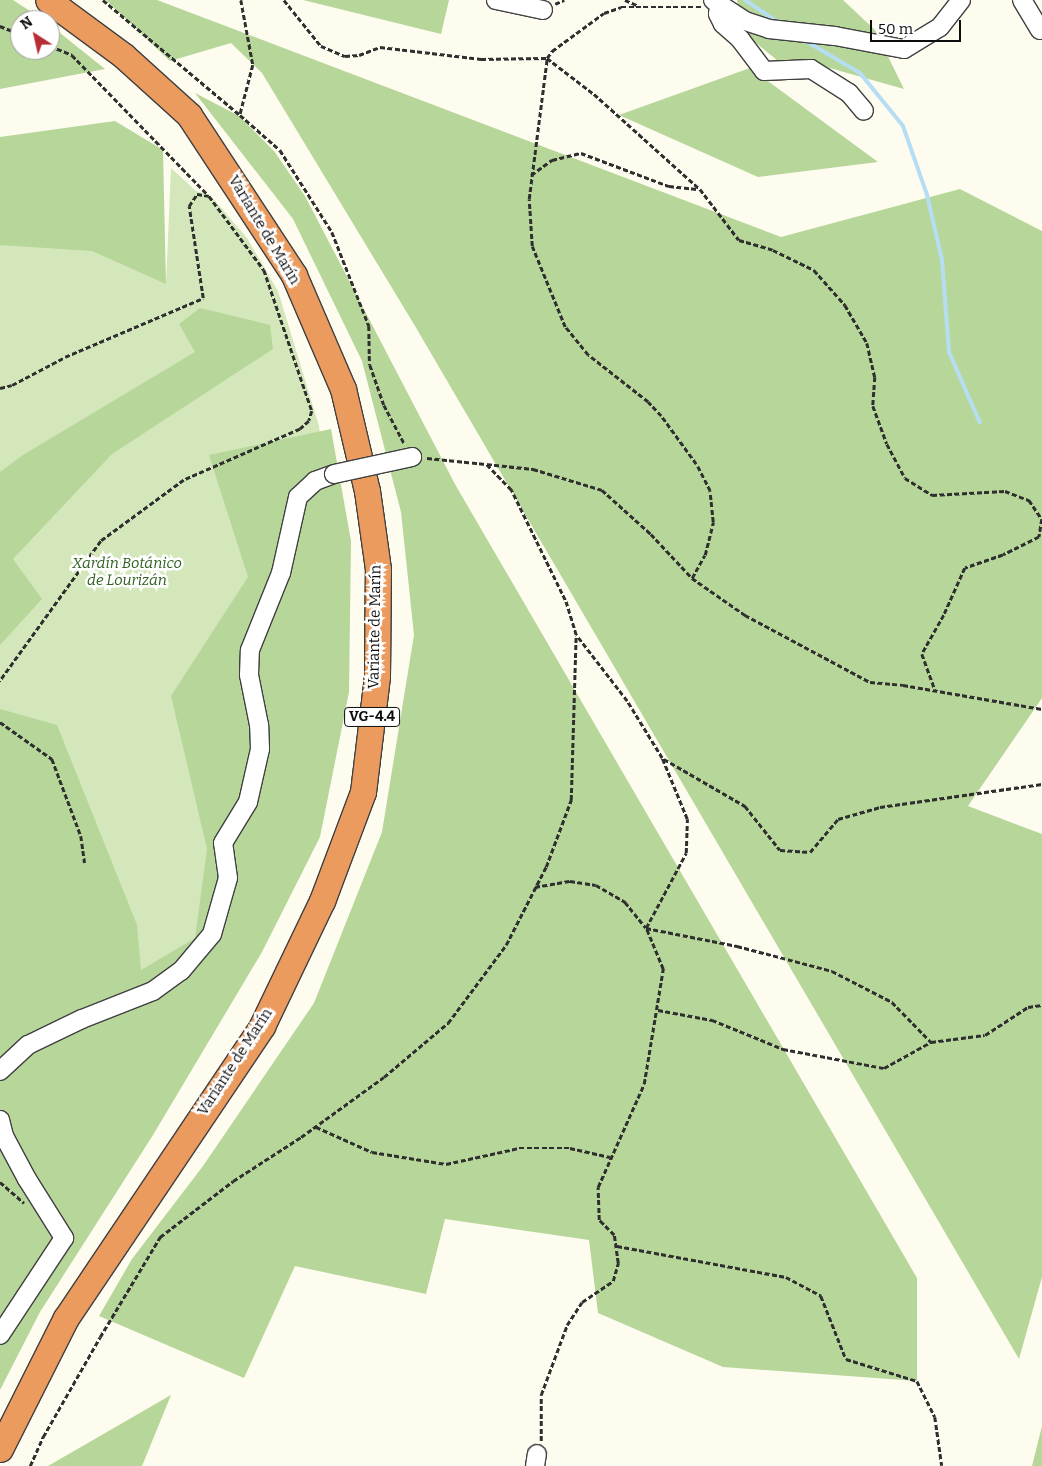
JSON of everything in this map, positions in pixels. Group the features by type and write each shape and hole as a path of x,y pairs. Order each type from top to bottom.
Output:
{"highway":[{"name":"Variante de Marín","path":"0,1449 66,1318 262,1026 322,901 363,792 377,676 378,569 367,491 342,389 294,275 189,115 124,56 48,0"}],"street":[{"path":"496,0 542,10"},
{"path":"716,3 745,22 769,29 835,36 904,49 940,27 961,0"},
{"path":"1022,0 1040,30"},
{"path":"716,3 718,14 723,24 740,39 764,71 812,70 849,93 864,111"},
{"path":"0,1071 28,1045 153,990 181,971 212,934 228,878 223,843 248,802 260,749 259,725 249,675 250,650 282,573 298,497 315,480 412,457"},
{"path":"0,1120 4,1136 27,1179 64,1238 0,1336"}],"path":[{"path":"103,0 280,150 332,232 369,326 370,365 384,405 412,457 533,469 602,490 651,534 692,578 745,616 870,682 935,690 1042,709"},
{"path":"240,0 253,65 240,115"},
{"path":"284,0 321,46 345,56 359,55 380,47 481,59 547,58 594,94 700,189 740,240 773,250 814,270 845,305 867,343 875,377 873,406 887,444 905,478 932,495 1005,490 1029,500 1042,519 1039,537 1003,555 965,568 944,615 922,654 935,690"},
{"path":"625,0 640,6"},
{"path":"692,578 705,555 713,522 710,491 696,464 661,416 648,402 603,369 566,327 532,246 530,176 547,58 558,46 604,13 621,7 716,3"},
{"path":"0,682 101,541 184,480 222,461 288,437 309,421 312,411 264,270 209,196 72,55 60,50"},
{"path":"530,176 552,160 581,153 669,186 700,189"},
{"path":"0,388 12,385 65,357 202,298 189,206 198,194 209,196"},
{"path":"30,1466 43,1437 160,1237 233,1182 316,1127 384,1077 448,1023 506,946 535,887 570,800 576,635 565,600 511,490 486,464"},
{"path":"576,635 627,701 662,758 686,819 686,853 646,928"},
{"path":"0,722 52,759 81,836 85,864"},
{"path":"662,758 745,806 780,850 810,852 838,819 880,807 1042,784"},
{"path":"535,887 570,881 596,885 626,902 646,928 663,969 658,1010 644,1084 598,1187 599,1220 614,1235 618,1246 618,1263 613,1281 582,1302 567,1325 541,1395 542,1426 536,1460"},
{"path":"646,928 738,946 832,971 892,1002 931,1042"},
{"path":"658,1010 712,1020 783,1049 884,1068 931,1042 985,1035 1028,1007 1042,1006"},
{"path":"316,1127 372,1152 446,1164 519,1148 570,1148 611,1158"},
{"path":"618,1246 786,1278 821,1296 846,1358 917,1381 935,1417 942,1466"}],"green space":[{"path":"0,0 13,0 28,10 10,10 10,60 60,60 60,33 105,69 0,89"},
{"path":"106,0 157,0 781,237 960,189 1042,231 1042,698 968,806 1042,834 1042,1277 1019,1359 415,326 262,73 231,43 170,61"},
{"path":"303,0 449,0 441,34"},
{"path":"737,0 843,0 875,30 904,89 826,67 778,61 744,33"},
{"path":"750,68 878,162 758,177 619,115"},
{"path":"195,93 239,116 274,151 305,196 456,486 917,1278 917,1381 723,1367 598,1313 589,1240 445,1219 426,1294 295,1266 244,1378 99,1316 132,1259 203,1166 314,1003 382,832 414,635 401,512 362,361 293,219"},
{"path":"115,121 163,150 166,284 92,251 0,245 0,137"},
{"name":"Xardín Botánico de Lourizán","path":"171,168 196,191 210,195 247,238 278,291 319,426 322,456 267,575 218,821 208,930 0,1078 0,221 79,224 166,284"},
{"path":"200,308 270,325 273,349 112,454 13,559 42,599 0,645 0,472 23,455 195,352 179,324"},
{"path":"331,429 351,541 349,692 320,837 262,952 153,1135 40,1312 0,1390 0,709 57,725 137,925 141,970 195,938 207,849 171,696 248,577 209,455"},
{"path":"171,1395 142,1466 48,1466"},
{"path":"1042,1426 1042,1466 1032,1466"}],"waterway":[{"path":"745,0 778,22"},
{"path":"804,40 860,73 903,126 927,195 942,260 949,352 980,423"}]}
